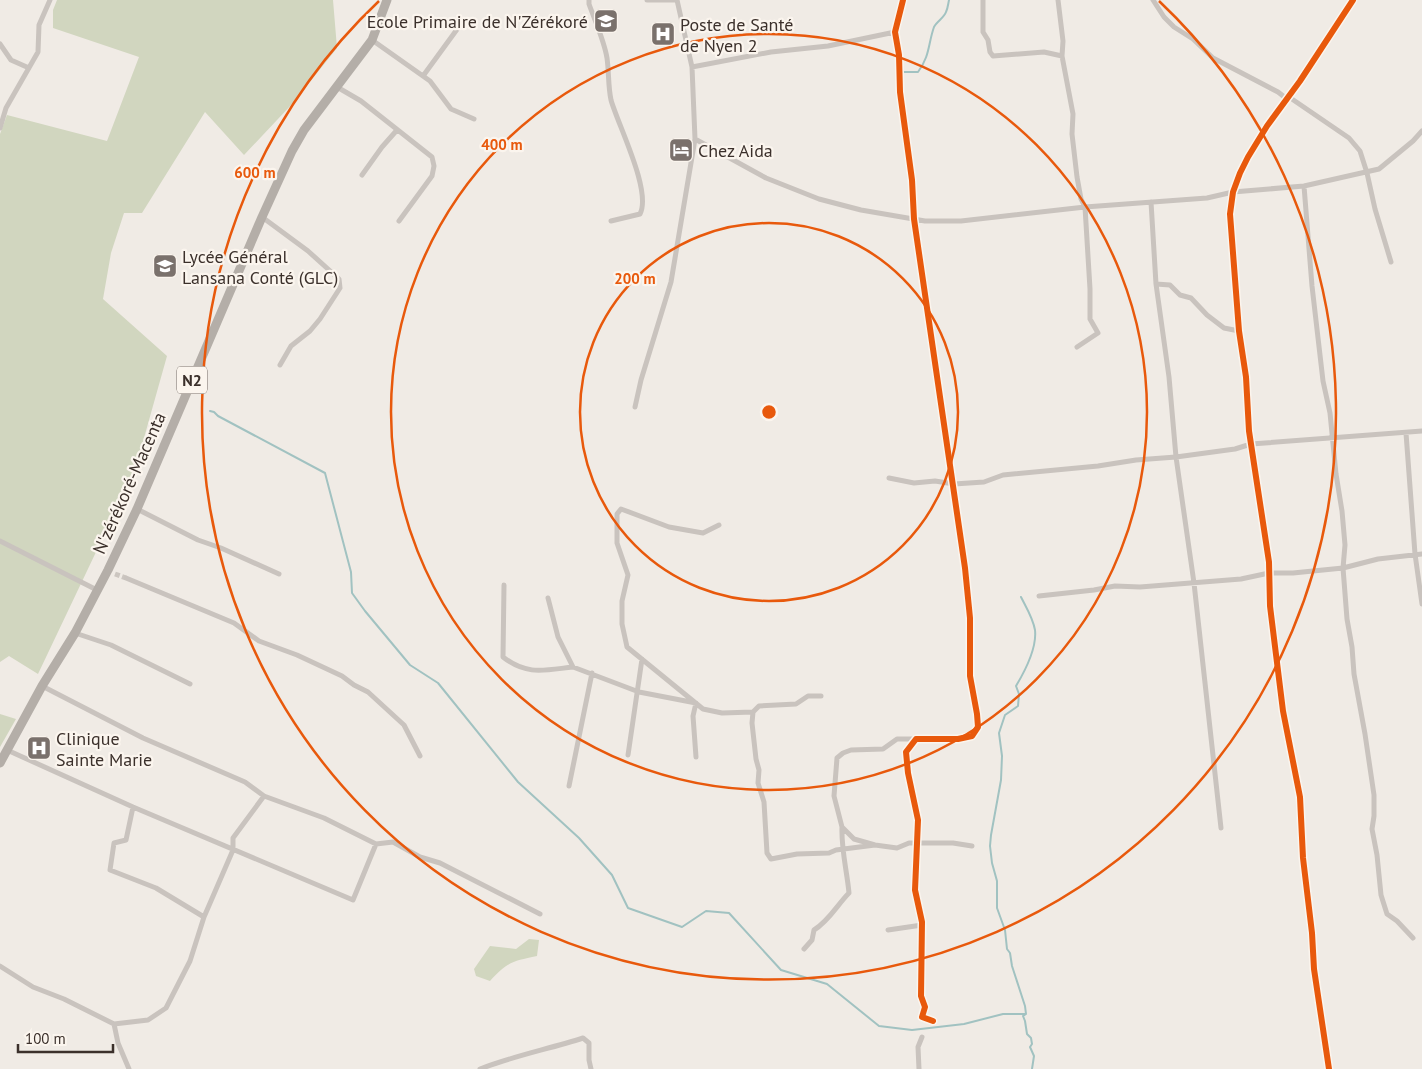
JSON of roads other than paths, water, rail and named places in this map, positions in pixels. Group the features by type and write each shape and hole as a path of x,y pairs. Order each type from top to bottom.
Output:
{"highway":[{"name":"N'zérékoré-Macenta","path":"0,763 97,590 111,572 292,151 304,130 372,40 387,0"}],"street":[{"path":"0,128 6,108 38,52 39,25 50,0"},
{"path":"589,0 607,60 611,101 616,118 632,154 643,204 640,214 611,221"},
{"path":"635,407 641,380 671,282 694,140 692,67 677,0 647,0"},
{"path":"804,949 812,940 814,930 822,925 849,893 842,848 842,827 834,796 837,758 851,750 883,748 897,739 958,740 972,736 978,727 970,676 970,618 954,484 940,407 914,219 912,180 900,92 899,55 895,32 903,0"},
{"path":"984,0 983,32 988,40 990,52 993,56 1044,52 1062,56"},
{"path":"1058,0 1063,41 1062,56 1072,114 1072,134 1077,177 1084,207 1090,289 1090,318 1098,333 1077,346"},
{"path":"1153,0 1164,17 1174,27 1192,39 1213,58 1278,92 1350,138 1360,151 1367,172 1375,209 1392,262"},
{"path":"1329,1069 1314,969 1312,933 1303,858 1300,797 1283,711 1270,606 1269,562 1250,444 1244,358 1238,331 1230,214 1233,192 1248,157 1353,0"},
{"path":"422,76 458,28"},
{"path":"692,67 771,52 828,46 895,32"},
{"path":"372,40 430,81 451,109 474,119"},
{"path":"0,44 11,60 29,68"},
{"path":"336,86 361,101 432,157 434,166 432,176 399,221"},
{"path":"362,175 397,130"},
{"path":"694,140 766,178 819,199 861,210 926,221 961,221 1084,207 1207,198 1233,192 1304,186 1379,169 1413,141 1422,131"},
{"path":"1304,186 1312,286 1323,381 1330,413 1342,511 1345,545 1343,568 1347,619 1374,795 1372,829 1377,854 1381,894 1387,914 1397,921 1413,938"},
{"path":"1151,202 1156,284 1169,377 1176,457 1194,583 1221,828"},
{"path":"262,217 308,252 339,279 340,288 320,319 310,331 292,346 280,365"},
{"path":"1156,284 1170,286 1180,295 1191,298 1207,315 1224,328 1238,331"},
{"path":"889,478 914,482 936,481 954,484 984,482 1003,475 1176,457 1235,449 1250,444 1422,431"},
{"path":"1406,432 1415,554 1422,604"},
{"path":"137,509 198,540 221,548 279,574"},
{"path":"719,525 703,532 669,527 621,509 617,514 617,543 628,575 622,601 622,624 627,646 703,708 722,712 753,712"},
{"path":"0,541 97,590"},
{"path":"1039,596 1115,586 1140,587 1194,583 1343,568 1378,559 1422,554"},
{"path":"126,578 234,623 259,641 297,655 342,676 354,686 368,692 404,725 420,756"},
{"path":"504,585 503,657 514,666 531,671 574,667 638,692 696,703"},
{"path":"548,598 558,637 574,667"},
{"path":"74,632 111,645 190,684"},
{"path":"628,756 642,659"},
{"path":"569,786 592,673"},
{"path":"42,686 143,738 245,782 264,796 324,818 376,844 393,842 420,857 440,863 540,914"},
{"path":"820,696 808,696 796,704 759,706 753,712 752,722 759,770 758,783 764,802 767,853 771,859 797,854 829,853 842,848 875,845"},
{"path":"696,703 693,716 696,757"},
{"path":"916,739 906,752 908,773 918,820 915,890 922,924 921,996 925,1007 922,1017 933,1020"},
{"path":"7,750 133,808 353,900 376,844"},
{"path":"0,966 33,987 64,999 114,1024 148,1020 166,1008 190,961 204,917 233,850 232,838 264,796"},
{"path":"133,808 126,840 114,843 110,870 156,888 204,917"},
{"path":"842,827 854,839 875,845 897,848 917,843 953,843 972,846"},
{"path":"888,930 922,924"},
{"path":"114,1024 118,1043 129,1069"},
{"path":"919,1069 918,1047 922,1037"},
{"path":"480,1069 583,1038 589,1043 588,1060 591,1069"}],"waterway":[{"path":"901,72 918,72 927,55 934,27 945,14 949,0"},
{"path":"210,411 325,473 351,572 352,593 410,665 438,683 518,782 579,838 612,875 628,908 682,927 706,911 729,913 781,970 827,984 879,1026 912,1030 964,1024 1003,1014 1026,1014"},
{"path":"1021,597 1033,621 1035,637 1030,659 1016,686 1019,694 1018,706 1005,715 999,733 1002,756 1001,780 990,846 997,881 997,908 1005,930 1007,949 1010,953 1012,966 1025,1006 1026,1014 1023,1016 1027,1034 1031,1038 1032,1044 1030,1047 1034,1056 1032,1069"}],"tunnel":[{"path":"115,574 126,578"}],"place":[{"name":"Ecole Primaire de N'Zérékoré","path":"606,21"},
{"name":"Poste de Santé de Nyen 2","path":"663,34"},
{"name":"Chez Aida","path":"681,150"},
{"name":"Lycée Général Lansana Conté (GLC)","path":"165,266"},
{"name":"Clinique Sainte Marie","path":"39,748"}]}
